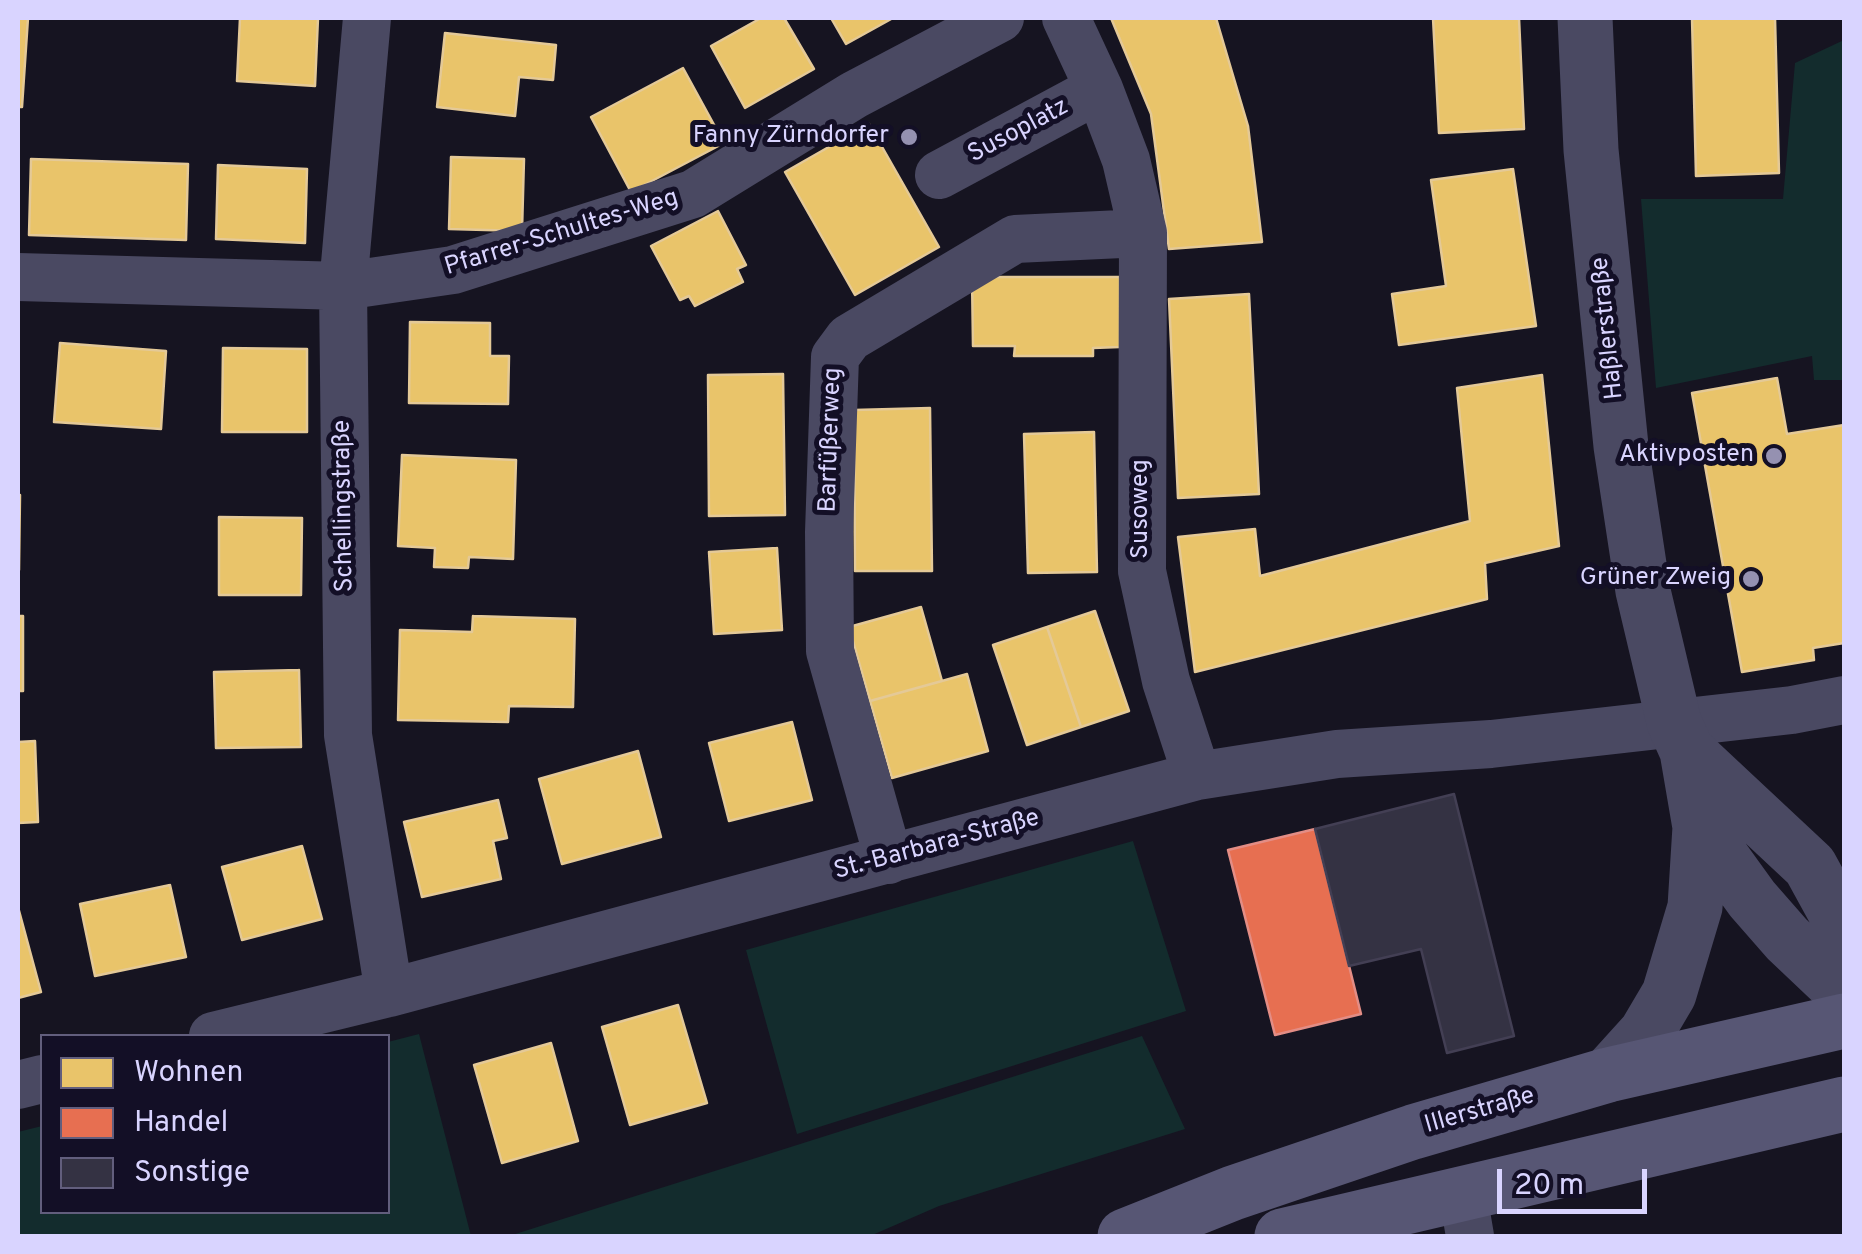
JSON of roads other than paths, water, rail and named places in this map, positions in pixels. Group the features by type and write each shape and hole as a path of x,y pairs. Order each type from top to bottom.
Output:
{"main road":[{"name":"Illerstraße","path":"1125,1236 1233,1193 1413,1132 1608,1075 1844,1021"},
{"path":"1282,1236 1466,1216 1844,1104"}],"street":[{"name":"Schellingstraße","path":"367,18 343,286 348,735 388,993"},
{"name":"Pfarrer-Schultes-Weg","path":"18,277 343,286 453,270 693,194 854,95 1000,18"},
{"name":"Susoplatz","path":"1066,18 1100,89 1126,160 1143,234"},
{"name":"Haßlerstraße","path":"1585,18 1590,150 1621,446 1643,590 1700,826 1752,899 1844,993"},
{"name":"Susoplatz","path":"939,175 1100,89"},
{"name":"Susoweg","path":"1143,234 1142,571 1166,681 1197,776"},
{"name":"Barfüßerweg","path":"889,860 830,651 829,532 835,357 850,338 1015,239 1143,234"},
{"name":"St.-Barbara-Straße","path":"221,1034 388,993 1197,776 1338,754 1680,737 1844,700"},
{"path":"1680,737 1827,875 1844,928"},
{"path":"1608,1075 1646,1033 1670,994 1695,907 1700,826"}],"place":[{"name":"Fanny Zürndorfer","path":"909,137"},
{"name":"Aktivposten","path":"1774,456"},
{"name":"Grüner Zweig","path":"1751,579"}]}
